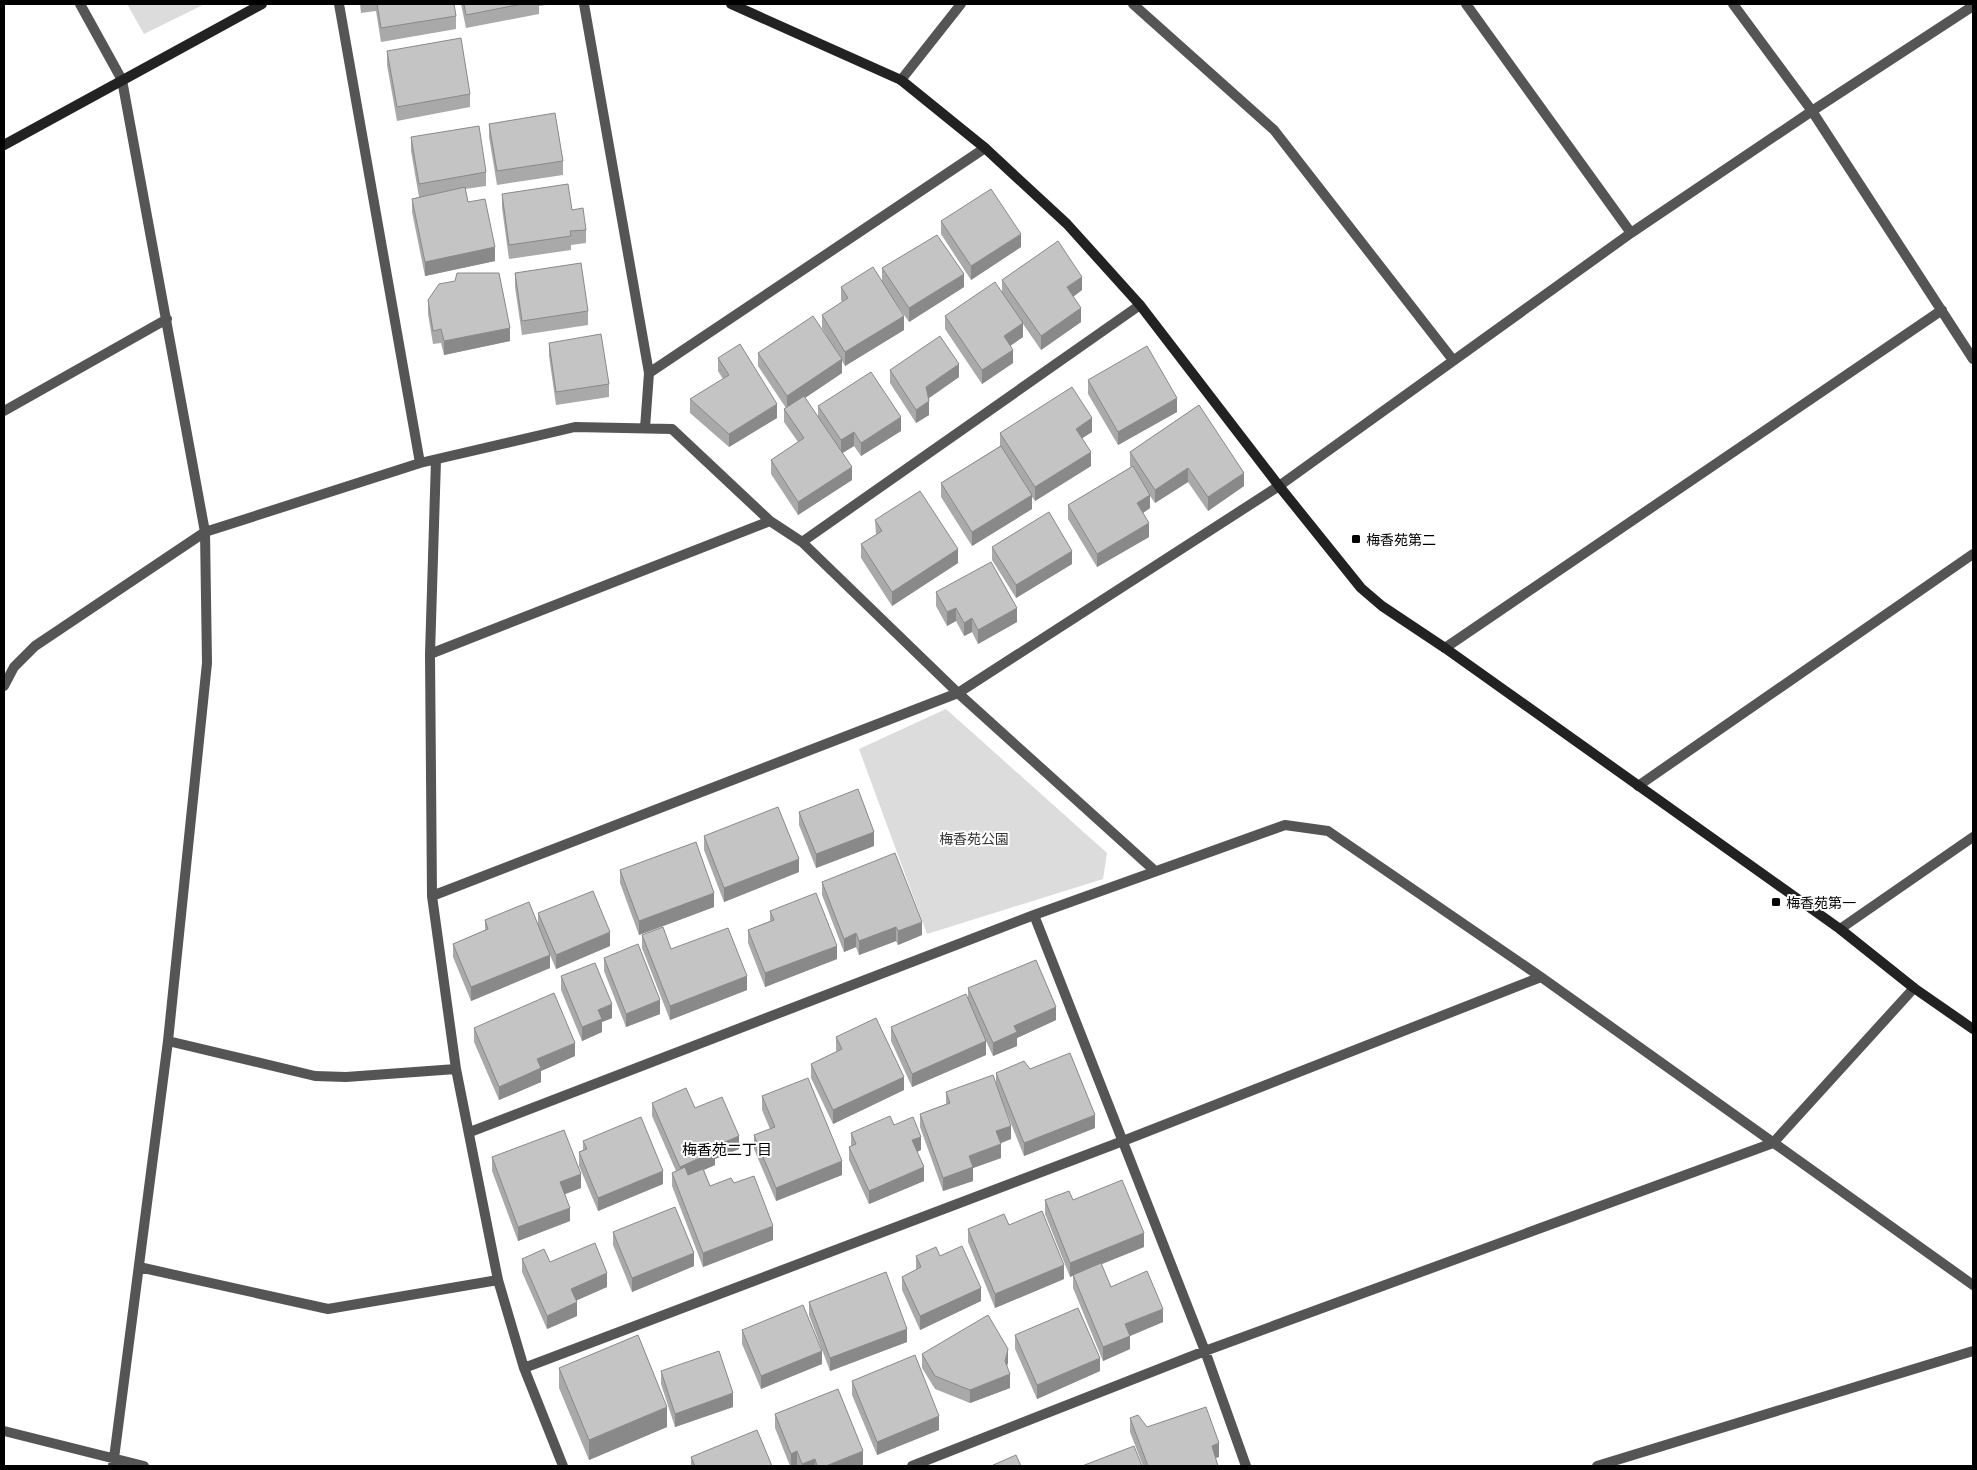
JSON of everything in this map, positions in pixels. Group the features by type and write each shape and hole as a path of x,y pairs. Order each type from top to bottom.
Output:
{"street":[{"path":"80,4 122,80 205,532 207,663 168,1041 113,1462"},
{"path":"4,145 262,4"},
{"path":"339,4 420,463"},
{"path":"584,4 649,373 645,428"},
{"path":"731,4 901,80 985,148 1067,224 1140,305 1279,486 1361,588 1382,606 1445,648 1840,928 1914,988 1973,1029"},
{"path":"901,80 961,4"},
{"path":"1133,4 1274,130 1453,360"},
{"path":"1466,4 1631,233"},
{"path":"1733,4 1812,110 1973,359"},
{"path":"432,896 958,692 1279,486 1631,233 1812,110 1973,6"},
{"path":"649,373 985,148"},
{"path":"802,542 1140,305"},
{"path":"1445,648 1942,310"},
{"path":"4,411 167,319"},
{"path":"4,686 14,667 35,646 205,532 420,463 574,427 672,429 770,521 802,542 958,692 1155,871"},
{"path":"436,460 430,654 432,896 456,1069 498,1280 524,1368 563,1466"},
{"path":"430,654 770,521"},
{"path":"1638,786 1973,554"},
{"path":"470,1132 1034,915 1285,824 1328,831 1541,977 1973,1285"},
{"path":"1840,928 1973,837"},
{"path":"1034,915 1205,1351 1246,1466"},
{"path":"524,1368 1123,1141 1541,977"},
{"path":"912,1466 1205,1351 1773,1143 1914,988"},
{"path":"168,1041 315,1076 346,1077 456,1069"},
{"path":"139,1267 328,1309 498,1280"},
{"path":"1597,1466 1973,1351"},
{"path":"4,1431 113,1462 144,1466"}],"green space":[{"path":"127,4 205,4 144,34"},
{"name":"梅香苑公園","path":"946,709 1107,853 1103,879 927,934 859,749"}],"building":[{"path":"377,4 454,4 456,16 381,28"},
{"path":"464,4 522,4 466,15"},
{"path":"461,38 470,94 397,107 387,51"},
{"path":"555,113 563,161 497,171 489,124"},
{"path":"479,126 486,172 419,184 411,137"},
{"path":"568,184 572,210 583,208 586,230 570,231 571,236 509,245 502,194"},
{"path":"465,187 468,202 485,199 495,247 425,262 412,199"},
{"path":"991,189 1021,234 971,266 941,221"},
{"path":"937,235 964,274 909,308 882,268"},
{"path":"1058,241 1082,277 1067,287 1081,308 1041,336 1002,280"},
{"path":"581,263 588,311 522,321 515,273"},
{"path":"873,267 904,316 845,352 822,315 848,298 841,287"},
{"path":"457,273 499,273 510,328 444,341 441,329 433,331 428,300 439,284 455,281"},
{"path":"995,282 1023,323 1004,336 1013,350 982,370 945,316"},
{"path":"813,316 842,359 787,396 758,353"},
{"path":"601,334 609,384 556,392 549,343"},
{"path":"940,336 959,364 926,387 929,401 916,410 890,370"},
{"path":"740,344 777,404 729,434 690,399 729,375 718,358"},
{"path":"1147,346 1177,398 1118,432 1088,380"},
{"path":"871,372 901,417 861,443 854,432 841,440 818,406"},
{"path":"1072,387 1092,418 1076,429 1091,452 1035,487 1000,433"},
{"path":"804,396 852,467 798,502 771,460 804,438 784,409"},
{"path":"1199,405 1244,473 1208,497 1188,468 1155,490 1130,452"},
{"path":"1001,446 1032,495 972,532 941,483"},
{"path":"1133,466 1150,495 1137,503 1149,523 1097,554 1068,505"},
{"path":"920,491 958,549 892,592 861,544 882,531 875,520"},
{"path":"1049,512 1072,551 1016,585 992,547"},
{"path":"991,562 1017,608 978,630 972,618 964,623 956,608 947,612 936,592"},
{"path":"858,789 874,832 816,854 799,812"},
{"path":"778,807 799,859 724,888 704,836"},
{"path":"696,842 714,893 639,921 620,870"},
{"path":"895,853 922,922 898,931 896,927 859,941 856,933 844,939 822,882"},
{"path":"593,891 610,932 556,955 538,913"},
{"path":"816,893 837,946 765,973 748,930 774,920 770,911"},
{"path":"529,902 550,955 471,987 453,944 488,929 485,920"},
{"path":"663,927 671,949 728,928 747,976 670,1006 642,935"},
{"path":"638,944 660,1000 626,1014 604,958"},
{"path":"1036,960 1056,1007 1014,1026 1017,1032 993,1043 968,988"},
{"path":"595,963 612,1004 598,1010 602,1019 582,1027 561,976"},
{"path":"554,993 575,1043 537,1059 541,1068 499,1087 474,1028"},
{"path":"966,994 986,1041 912,1074 891,1027"},
{"path":"876,1018 904,1077 833,1110 811,1064 842,1049 836,1037"},
{"path":"1070,1053 1095,1115 1024,1143 996,1073 1024,1061 1030,1069"},
{"path":"993,1075 1011,1126 996,1131 1001,1144 969,1156 973,1167 943,1178 920,1114 950,1103 946,1092"},
{"path":"808,1078 842,1161 776,1188 754,1135 775,1127 762,1096"},
{"path":"686,1088 695,1108 722,1097 739,1136 713,1147 715,1151 680,1167 652,1103"},
{"path":"890,1116 894,1125 913,1117 921,1137 912,1140 924,1167 869,1191 849,1147 856,1144 851,1133"},
{"path":"641,1117 663,1171 598,1198 579,1152 587,1149 583,1141"},
{"path":"564,1130 581,1174 560,1182 570,1208 518,1227 492,1157"},
{"path":"685,1167 688,1175 703,1169 710,1186 731,1178 734,1183 754,1176 773,1226 703,1253 672,1173"},
{"path":"1122,1180 1144,1233 1070,1263 1045,1200 1069,1191 1073,1200"},
{"path":"675,1207 694,1253 632,1278 613,1232"},
{"path":"1042,1211 1064,1265 995,1294 968,1229 1004,1214 1009,1225"},
{"path":"595,1243 607,1273 571,1289 577,1302 547,1316 522,1259 544,1249 550,1262"},
{"path":"962,1246 981,1288 920,1316 902,1277 921,1267 916,1256 936,1247 940,1256"},
{"path":"1101,1263 1111,1287 1147,1271 1163,1309 1125,1324 1130,1336 1103,1347 1073,1275"},
{"path":"886,1272 907,1329 830,1358 809,1302"},
{"path":"803,1305 822,1351 761,1376 742,1330"},
{"path":"1078,1308 1100,1358 1037,1385 1015,1335"},
{"path":"988,1315 1008,1349 1005,1361 1010,1374 970,1390 935,1376 922,1354"},
{"path":"638,1335 667,1407 589,1440 559,1368"},
{"path":"719,1351 733,1393 675,1414 661,1371"},
{"path":"915,1355 939,1416 877,1442 852,1381"},
{"path":"838,1389 863,1451 826,1466 817,1466 815,1459 802,1464 797,1451 791,1454 775,1414"},
{"path":"1206,1407 1219,1443 1212,1446 1218,1466 1148,1466 1130,1418 1138,1415 1147,1427"},
{"path":"757,1430 772,1466 695,1466 691,1457"},
{"path":"1134,1446 1142,1466 1082,1466"},
{"path":"1016,1455 1021,1466 991,1466"}],"place":[{"name":"梅香苑第二","path":"1356,539"},
{"name":"梅香苑第一","path":"1776,902"}],"district":[{"name":"梅香苑二丁目","path":"727,1149"}]}
